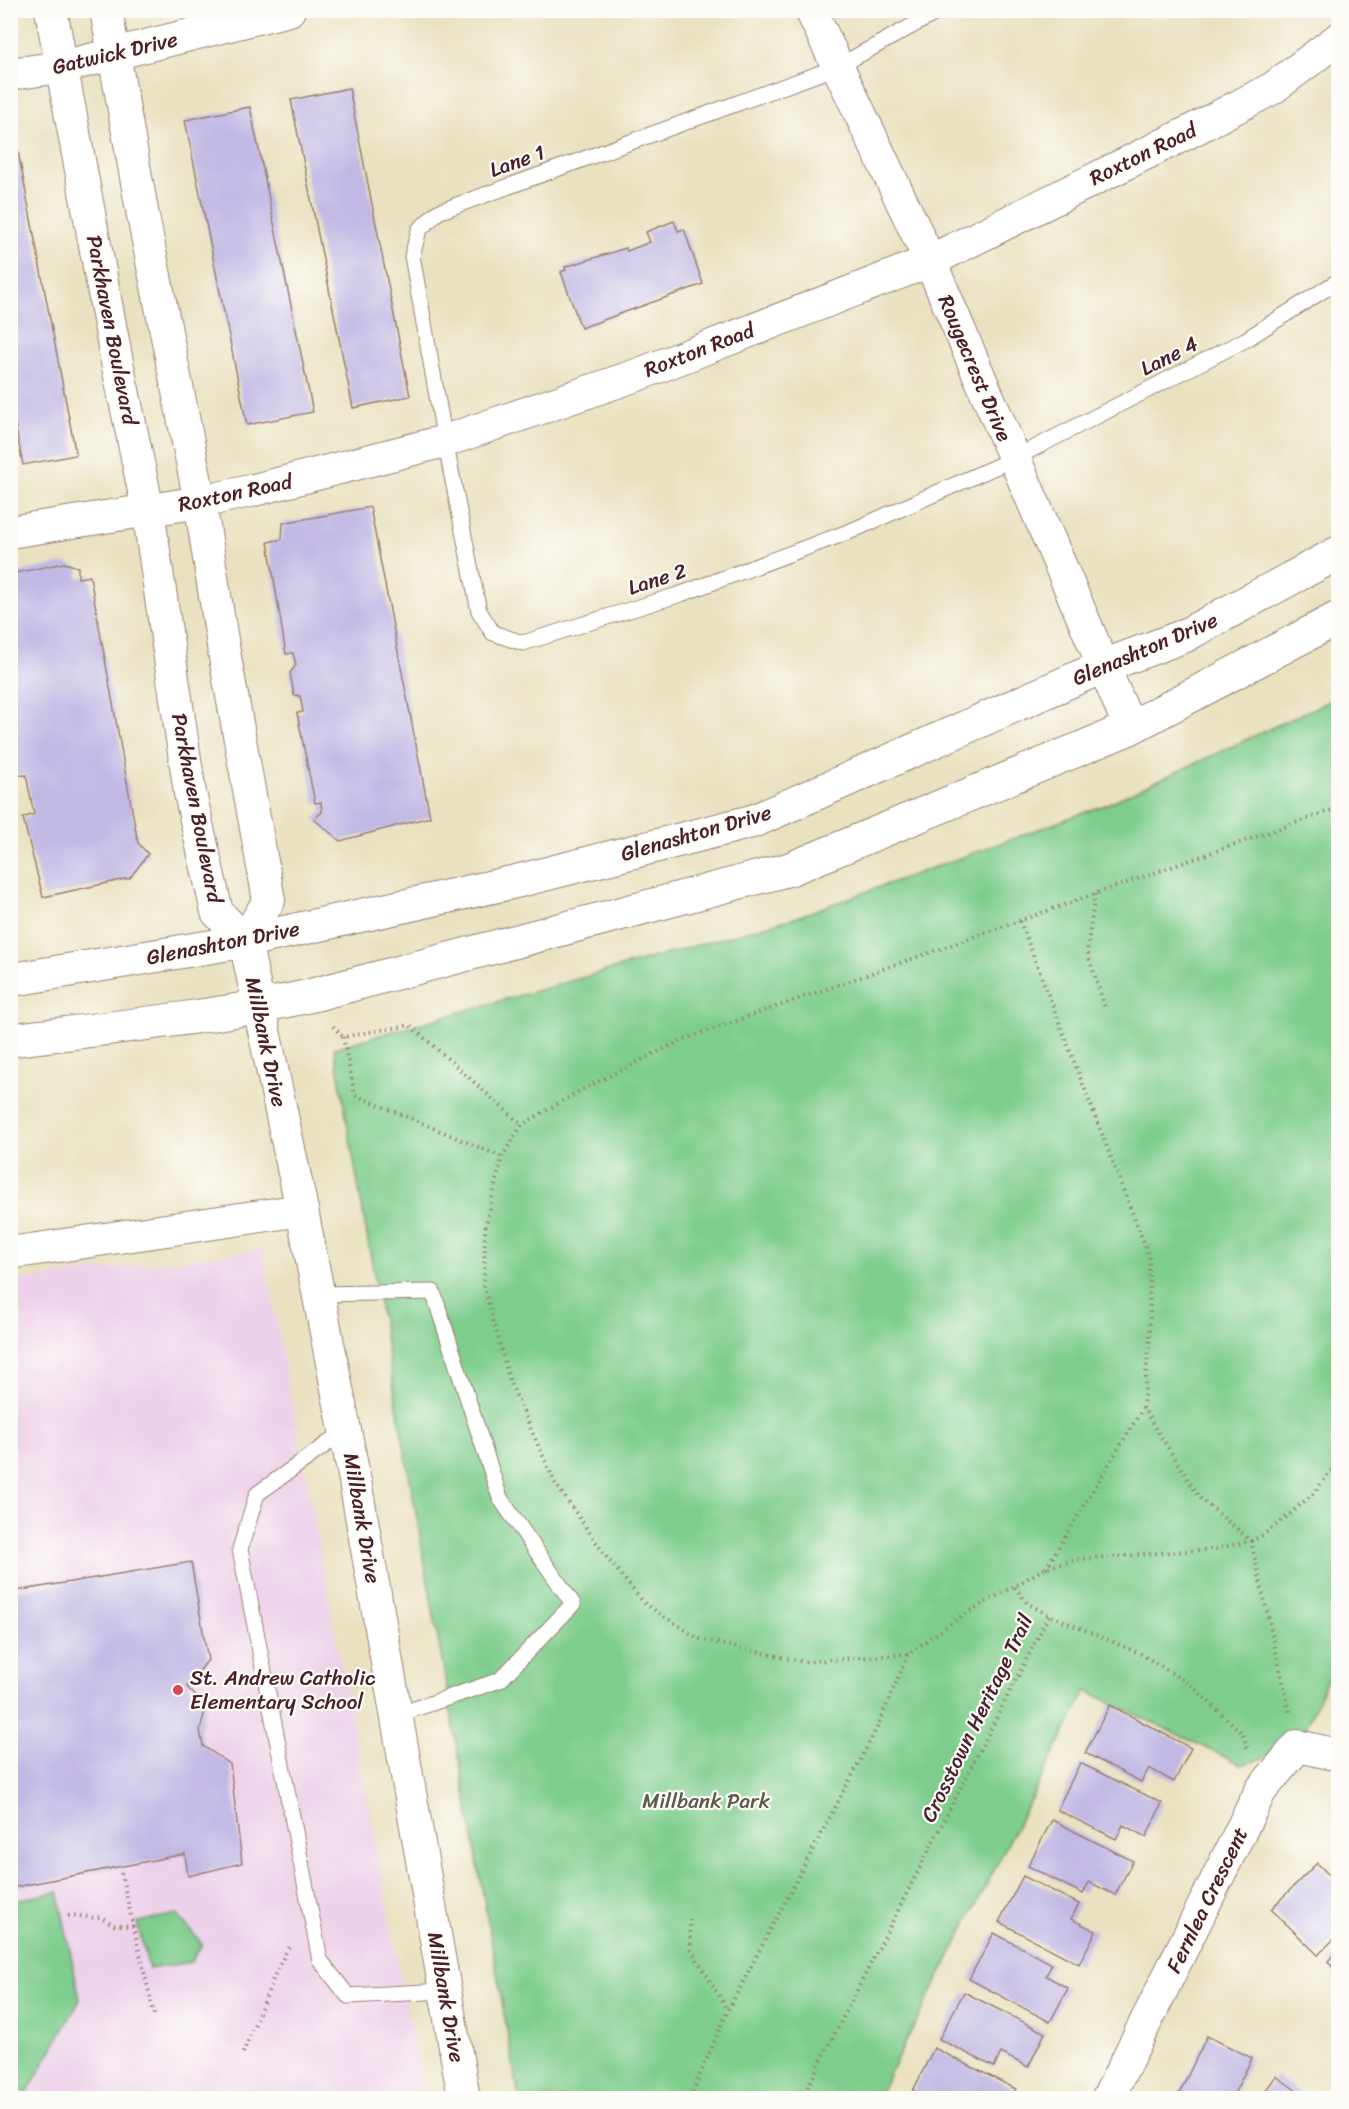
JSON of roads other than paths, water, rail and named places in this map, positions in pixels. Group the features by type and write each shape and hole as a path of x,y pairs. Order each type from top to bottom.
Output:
{"street":[{"name":"Parkhaven Boulevard","path":"51,10 116,357 148,510 193,804 217,912 245,941"},
{"path":"106,10 143,216 200,502 223,646 269,900 245,941"},
{"name":"Gatwick Drive","path":"10,74 62,68 289,10"},
{"name":"Rougecrest Drive","path":"811,10 930,261 1130,728"},
{"name":"Roxton Road","path":"10,532 200,502 445,441 636,375 930,261 1273,88 1338,39"},
{"name":"Glenashton Drive","path":"10,980 245,941 518,881 754,821 1104,666 1184,636 1338,553"},
{"path":"10,1040 258,1008 790,869 1130,728 1338,618"},
{"name":"Millbank Drive","path":"245,941 302,1210 345,1431 464,2098"},
{"path":"10,1253 302,1210"},
{"name":"Fernlea Crescent","path":"1108,2098 1261,1790 1298,1746 1338,1755"}],"lane":[{"name":"Lane 1","path":"445,441 412,256 419,230 438,212 837,67 941,10"},
{"name":"Lane 4","path":"1013,459 1245,340 1338,281"},
{"name":"Lane 2","path":"445,441 479,611 493,633 523,643 681,594 851,531 1013,459"},
{"path":"318,1294 433,1292 500,1498 573,1604 500,1680 397,1715"},
{"path":"345,1431 257,1494 240,1549 320,1960 348,1996 445,1991"}],"place":[{"name":"St. Andrew Catholic Elementary School","path":"178,1690"}],"park label":[{"name":"Millbank Park","path":"706,1801"}]}
